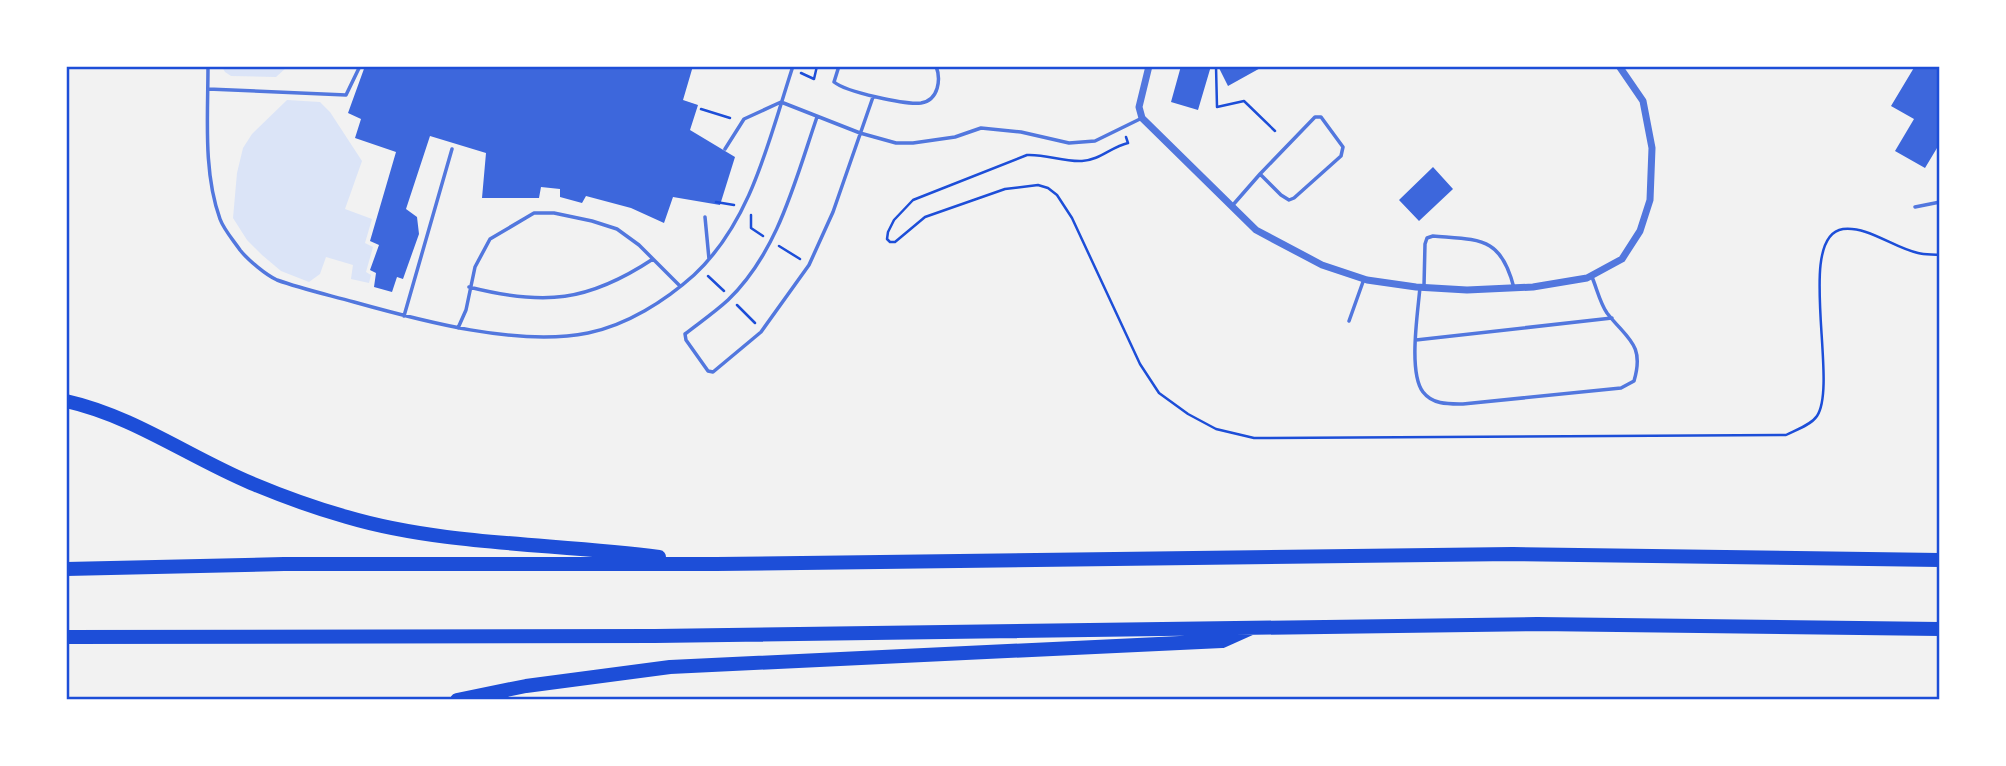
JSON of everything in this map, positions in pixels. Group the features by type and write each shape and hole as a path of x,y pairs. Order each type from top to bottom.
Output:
{"highway":[{"path":"66,401 111,414 251,483 348,517 431,534 514,544 599,549 716,564"},
{"path":"66,569 284,564 716,564 1513,554 1940,560"},
{"path":"66,637 655,636 1537,624 1940,629"},
{"path":"457,699 526,685 670,667 1222,641 1258,626"}],"street":[{"path":"1149,66 1139,107 1142,118 1256,230 1322,265 1364,279 1467,290 1533,287 1591,276 1622,258 1640,231 1650,200 1652,148 1643,101 1619,66"}],"lane":[{"path":"208,66 211,184 221,221 243,253 274,279 404,316 457,328 545,338 590,333 641,314 680,286 709,259 726,239 755,180 793,66"},
{"path":"208,89 346,95 359,66"},
{"path":"839,66 834,82 839,86 873,97 922,103 937,91 940,80 936,66"},
{"path":"817,117 772,241 751,274 728,300 685,334 685,340 708,371 713,372 761,332 809,265 833,212 873,97"},
{"path":"725,149 744,119 781,103 860,133 896,143 913,144 955,137 981,128 1021,132 1069,143 1095,141 1142,118"},
{"path":"1232,206 1260,174 1315,117 1321,117 1343,147 1341,156 1334,164 1289,200 1260,174"},
{"path":"404,316 452,149"},
{"path":"1916,207 1940,202"},
{"path":"457,328 466,310 475,267 490,239 534,213 554,213 617,229 639,245 680,286"},
{"path":"705,217 709,259"},
{"path":"1514,288 1509,266 1488,243 1476,239 1433,236 1427,238 1416,340 1416,375 1422,391 1433,401 1446,404 1621,388 1634,381 1639,366 1638,354 1630,338 1601,303 1591,276"},
{"path":"469,287 525,298 551,299 580,294 623,278 653,259"},
{"path":"1349,321 1364,279"},
{"path":"1416,340 1612,318"}],"path":[{"path":"799,72 814,79 817,66"},
{"path":"1216,66 1217,107 1244,101 1275,131"},
{"path":"701,109 730,118"},
{"path":"716,202 734,205"},
{"path":"751,215 751,228 765,237"},
{"path":"778,245 803,260"},
{"path":"708,276 726,292"},
{"path":"735,303 757,325"}],"shaded area":[{"path":"222,66 287,67 276,77 231,76"},
{"path":"287,100 320,102 330,112 362,161 345,209 372,219 365,243 373,247 366,272 371,275 369,283 351,279 353,265 326,257 320,274 309,282 281,271 247,240 233,218 237,173 243,148 252,134"}],"building":[{"path":"365,66 693,66 683,100 698,105 690,130 735,157 720,205 673,197 664,223 631,208 586,196 582,203 560,197 560,189 541,187 539,198 482,198 486,153 430,136 406,209 417,217 419,234 403,279 397,277 392,292 374,287 376,273 370,270 379,245 370,241 396,152 355,138 361,119 348,113"},
{"path":"1181,66 1211,66 1198,110 1171,102"},
{"path":"1218,66 1264,66 1228,86"},
{"path":"1915,66 1940,66 1940,143 1925,168 1895,151 1914,119 1891,106"},
{"path":"1433,167 1453,189 1419,221 1399,200"}]}
